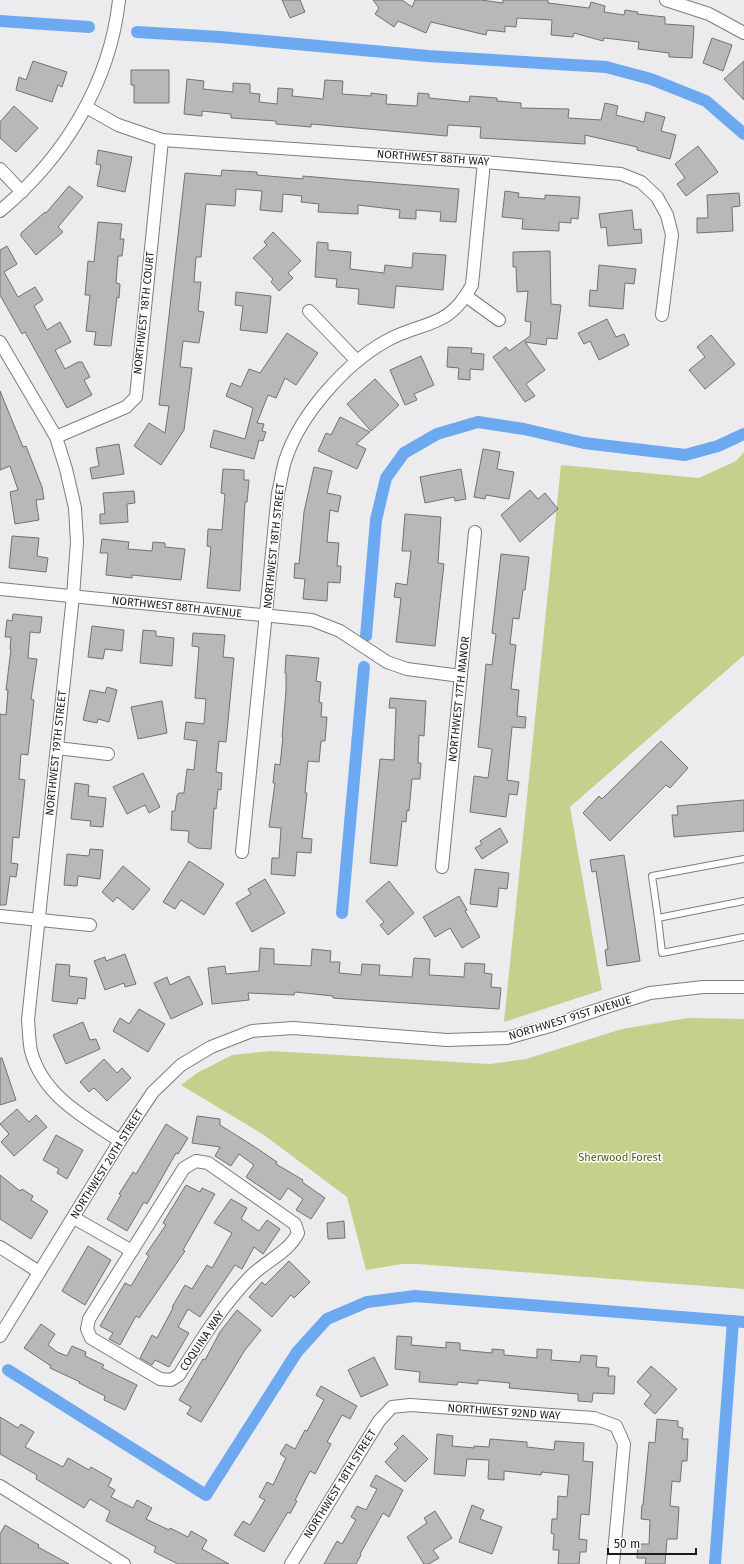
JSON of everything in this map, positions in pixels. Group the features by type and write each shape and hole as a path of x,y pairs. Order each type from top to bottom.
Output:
{"street":[{"path":"0,210 22,192 46,165 86,107 105,65 117,17 119,0"},
{"path":"666,0 709,14 744,33"},
{"name":"NORTHWEST 88TH WAY","path":"86,107 118,124 162,140 484,162 621,174 642,182 657,197 667,215 672,235 662,315"},
{"name":"NORTHWEST 18TH COURT","path":"56,437 126,407 136,397 162,140"},
{"name":"NORTHWEST 18TH STREET","path":"242,852 278,494 286,457 305,422 325,391 357,361 386,342 414,329 438,321 452,312 466,296 472,285 484,162"},
{"path":"0,169 22,192"},
{"path":"466,296 499,320"},
{"path":"309,311 357,361"},
{"name":"NORTHWEST 19TH STREET","path":"0,342 56,437 66,469 75,508 77,542 73,596 28,1020 31,1051 43,1079 64,1103 120,1141"},
{"name":"NORTHWEST 17TH MANOR","path":"442,867 475,532"},
{"name":"NORTHWEST 88TH AVENUE","path":"0,589 312,620 340,631 394,664 407,669 461,676"},
{"path":"57,748 108,754"},
{"path":"0,916 90,925"},
{"name":"NORTHWEST 91ST AVENUE","path":"252,1031 292,1028 448,1040 507,1038 550,1026 606,1006 650,993 703,987 744,987"},
{"name":"NORTHWEST 20TH STREET","path":"0,1336 120,1141 153,1092 181,1064 211,1047 252,1031"},
{"name":"COQUINA WAY","path":"196,1161 208,1163 289,1219 295,1224 298,1233 294,1242 252,1275 216,1317 179,1375 171,1380 160,1379 91,1338 88,1329 89,1319 132,1251 184,1168 196,1161"},
{"path":"74,1218 132,1251"},
{"path":"0,1248 40,1272"},
{"name":"NORTHWEST 92ND WAY","path":"392,1407 410,1405 594,1418 616,1426 624,1444 613,1564"},
{"name":"NORTHWEST 18TH STREET","path":"291,1564 379,1421 392,1407"},
{"path":"0,1486 124,1564"}],"lane":[{"path":"744,859 652,876 662,953 744,937"},
{"path":"658,918 744,901"}],"green space":[{"path":"744,452 744,655 570,807 602,990 504,1022 561,465 699,478 736,461"},
{"name":"Sherwood Forest","path":"688,1018 744,1019 744,1289 418,1264 402,1264 366,1270 347,1197 264,1135 181,1085 197,1073 232,1055 271,1051 490,1064 526,1059 622,1029"}],"building":[{"path":"282,0 300,0 305,12 290,18"},
{"path":"373,0 402,0 412,7 415,0 481,0 503,3 503,0 548,0 548,3 589,8 591,2 605,6 604,12 624,15 625,10 638,12 637,14 665,17 665,24 694,26 692,58 669,57 669,53 638,49 639,42 604,38 603,41 574,33 573,37 551,35 552,20 517,18 516,27 505,26 505,32 487,30 486,35 431,22 426,33 398,21 394,27 375,14 379,8"},
{"path":"712,38 732,45 723,71 703,63"},
{"path":"33,61 67,72 62,87 58,85 52,102 16,90 19,77 26,80"},
{"path":"744,61 744,100 724,79"},
{"path":"131,70 169,70 169,103 134,103 134,85 131,85"},
{"path":"187,79 204,81 203,89 233,92 233,83 250,84 250,93 260,94 259,102 277,104 278,88 293,89 292,96 323,99 325,80 343,81 342,94 371,96 371,93 387,95 386,104 417,106 418,93 429,94 429,98 469,102 470,96 497,98 497,101 521,103 521,108 569,109 568,118 601,120 605,103 618,106 616,115 644,122 646,112 665,117 661,131 676,135 670,159 637,150 637,147 585,135 585,144 480,138 481,127 448,125 447,136 311,124 311,127 276,124 276,121 231,118 231,114 202,111 202,116 184,114"},
{"path":"14,106 38,128 16,152 0,138 0,122"},
{"path":"698,146 718,172 686,196 677,184 685,178 675,164"},
{"path":"98,150 132,157 125,192 97,186 101,165 96,164"},
{"path":"222,170 257,172 257,175 303,179 303,176 459,189 456,222 440,221 441,212 416,210 416,219 399,218 400,210 358,205 358,214 318,212 319,204 301,202 302,196 283,194 282,212 260,210 262,191 236,189 235,206 206,204 201,257 196,257 194,282 201,282 198,311 204,312 199,343 183,341 180,367 192,368 184,430 161,465 134,446 149,423 165,433 169,406 159,405 185,173 221,176"},
{"path":"69,186 83,197 58,227 63,232 36,255 21,236 21,233 45,212 46,213"},
{"path":"505,191 519,193 518,197 545,199 545,195 580,197 578,219 571,218 571,223 559,222 559,231 522,229 523,219 502,217"},
{"path":"739,193 740,206 732,207 733,231 697,233 697,218 708,218 707,195"},
{"path":"632,210 634,230 641,229 642,243 608,246 606,227 601,228 599,214"},
{"path":"98,222 122,224 120,239 124,239 122,256 118,256 116,283 120,284 119,298 117,297 111,346 94,345 96,332 86,331 90,295 85,295 88,261 94,262"},
{"path":"273,232 301,261 288,273 293,278 279,291 271,282 273,279 253,258 267,245 264,242"},
{"path":"317,242 328,243 328,250 351,252 350,269 384,273 385,265 412,268 413,253 446,255 443,290 396,286 394,308 358,304 359,289 336,287 337,279 315,277"},
{"path":"7,246 17,264 4,272 18,297 35,287 43,300 34,306 47,330 60,322 71,342 55,350 65,369 78,362 82,362 90,377 84,380 92,395 67,408 25,332 22,334 0,295 0,250"},
{"path":"550,251 551,304 561,305 557,339 547,338 546,345 525,342 545,370 526,384 535,396 525,402 493,357 506,347 509,351 530,336 531,322 525,321 528,291 517,292 516,267 513,267 513,252"},
{"path":"599,265 636,269 634,284 625,283 623,309 589,306 590,290 597,291"},
{"path":"236,292 271,296 267,333 240,330 243,306 235,305"},
{"path":"607,319 616,337 624,334 629,345 599,360 590,341 584,344 578,333"},
{"path":"287,333 318,353 296,385 285,378 276,398 268,395 257,423 264,424 262,431 266,432 263,441 259,440 254,459 210,447 214,430 245,439 253,408 226,396 231,383 241,387 249,369 260,373"},
{"path":"711,335 735,364 705,389 689,370 705,357 697,347"},
{"path":"448,347 472,348 471,353 484,354 483,370 470,369 470,380 458,379 459,368 447,367"},
{"path":"421,356 434,385 414,394 417,400 405,405 390,370"},
{"path":"375,379 399,405 371,431 347,404"},
{"path":"0,391 23,447 26,446 42,487 44,499 36,500 39,520 15,524 10,492 18,490 10,466 0,470"},
{"path":"340,417 370,432 356,444 366,449 357,469 318,451 326,433 331,435"},
{"path":"119,444 124,474 92,479 90,468 99,466 96,448"},
{"path":"483,449 500,452 497,469 514,472 509,499 486,495 485,499 474,497"},
{"path":"314,467 332,471 327,493 341,496 338,512 330,510 327,542 339,543 337,566 341,566 340,583 328,582 327,601 303,599 305,579 294,578 295,563 299,564 304,512"},
{"path":"223,469 244,470 244,480 249,480 247,502 245,502 240,591 207,588 211,547 207,546 208,529 222,530 225,494 221,493"},
{"path":"461,469 466,499 455,501 454,497 425,503 420,477"},
{"path":"530,490 538,499 545,493 558,509 520,542 501,515"},
{"path":"134,491 135,503 127,504 128,522 100,524 100,514 105,514 103,493"},
{"path":"405,514 441,517 438,563 444,564 435,646 396,642 401,598 394,597 396,583 407,585 411,551 402,551"},
{"path":"12,536 39,538 37,556 48,558 46,572 9,568"},
{"path":"102,539 129,542 128,549 152,551 153,542 165,543 165,547 185,549 181,580 132,575 132,578 106,575 108,553 100,553"},
{"path":"501,554 529,557 525,590 523,590 519,619 513,618 510,644 516,645 511,689 519,690 517,716 526,717 525,728 512,727 507,780 519,782 517,795 509,794 506,817 470,812 474,776 488,778 492,749 478,747 486,664 492,665 496,634 492,633"},
{"path":"13,614 42,617 40,633 30,632 28,658 37,659 31,699 34,700 28,755 21,754 19,779 25,780 19,838 13,837 11,863 18,864 16,877 10,876 6,905 0,905 0,714 6,715 8,690 6,690 11,637 5,637 7,620 12,621"},
{"path":"92,626 124,630 122,651 105,649 103,659 88,657"},
{"path":"143,630 156,631 156,636 174,638 172,666 140,663"},
{"path":"193,633 225,635 223,657 234,658 226,742 219,741 216,772 222,773 221,790 218,789 216,809 214,808 211,849 197,848 188,842 189,831 171,830 172,811 175,811 177,795 179,793 184,793 187,769 194,770 197,741 184,739 186,722 204,724 206,699 195,698 199,647 192,646"},
{"path":"286,655 319,658 316,681 321,682 319,702 322,703 321,717 327,717 325,741 321,741 319,762 308,761 305,793 307,793 302,838 312,839 311,853 297,852 295,876 271,874 272,858 279,858 281,828 269,827 275,783 273,783 275,764 280,765 283,737 286,691"},
{"path":"107,687 117,690 109,722 98,719 97,723 83,720 90,690 105,693"},
{"path":"390,698 426,701 424,736 419,735 418,763 421,763 420,779 412,779 409,811 407,810 406,822 402,821 397,866 370,863 380,759 394,760 396,708 389,708"},
{"path":"162,701 167,733 138,739 131,707"},
{"path":"661,741 688,768 670,788 666,785 610,841 583,813 599,796 602,799"},
{"path":"143,773 160,807 149,813 145,805 127,814 113,787"},
{"path":"75,783 89,785 88,796 106,798 103,827 90,826 91,821 71,819"},
{"path":"744,800 744,831 674,837 672,815 678,815 677,806"},
{"path":"500,828 508,842 482,859 475,848 482,844 480,841"},
{"path":"90,849 103,850 100,879 78,876 77,886 64,885 67,854 89,856"},
{"path":"624,855 640,961 607,966 605,950 608,949 596,871 592,872 590,860"},
{"path":"189,861 224,884 204,915 181,900 175,909 163,902"},
{"path":"123,866 150,889 133,910 117,897 113,902 102,892"},
{"path":"475,869 509,873 507,889 499,888 497,907 470,904"},
{"path":"265,879 285,913 252,932 236,903 251,894 248,889"},
{"path":"389,881 414,913 388,935 380,925 384,922 366,901"},
{"path":"459,896 467,910 465,911 480,937 462,948 450,928 435,937 423,917"},
{"path":"260,948 274,949 274,964 311,966 312,949 331,951 330,962 340,962 339,973 361,975 362,964 380,965 379,975 412,977 414,958 430,959 429,975 464,977 465,963 485,964 484,973 492,974 491,987 501,988 499,1009 333,998 333,996 295,992 294,995 248,993 249,1000 212,1004 208,968 225,966 226,974 259,971"},
{"path":"125,954 136,984 125,987 124,983 105,990 94,961 105,957 106,961"},
{"path":"56,964 70,965 69,976 87,978 85,999 78,998 77,1004 52,1001"},
{"path":"189,976 203,1004 171,1019 154,983 167,977 170,985"},
{"path":"139,1009 165,1024 148,1052 113,1031 120,1018 129,1024"},
{"path":"83,1022 90,1040 96,1039 100,1049 66,1064 53,1035"},
{"path":"0,1058 2,1058 16,1100 0,1105"},
{"path":"104,1059 117,1073 122,1068 131,1078 107,1101 94,1088 89,1092 80,1082"},
{"path":"17,1109 29,1122 36,1115 47,1127 14,1156 1,1142 9,1134 0,1124"},
{"path":"197,1116 220,1119 220,1125 277,1162 276,1164 303,1180 302,1182 325,1198 311,1219 296,1210 303,1199 288,1188 280,1200 246,1177 254,1165 239,1154 231,1166 215,1156 220,1147 192,1143"},
{"path":"166,1124 188,1138 178,1154 176,1153 147,1204 144,1202 127,1231 107,1219 121,1195 119,1194 133,1172 136,1174"},
{"path":"56,1135 83,1150 67,1179 57,1173 59,1169 43,1160"},
{"path":"0,1175 20,1191 22,1189 33,1196 31,1200 48,1211 31,1239 0,1219"},
{"path":"186,1185 200,1192 202,1188 215,1194 183,1250 185,1251 139,1318 136,1316 120,1345 109,1339 113,1333 100,1326 125,1283 131,1286 149,1256 146,1254 166,1225 163,1223"},
{"path":"231,1199 247,1208 241,1219 259,1231 267,1220 280,1229 263,1254 254,1247 242,1269 235,1265 200,1317 188,1309 178,1327 189,1333 169,1367 155,1360 152,1365 140,1358 152,1335 157,1338 173,1308 172,1307 185,1285 192,1289 207,1265 212,1268 232,1233 214,1223"},
{"path":"344,1221 345,1238 328,1239 327,1223"},
{"path":"88,1246 111,1260 85,1305 62,1291"},
{"path":"289,1261 310,1282 294,1298 291,1295 272,1317 249,1297 262,1282 265,1285"},
{"path":"237,1310 261,1330 245,1350 201,1422 187,1414 191,1407 179,1400 203,1359 205,1360 220,1332"},
{"path":"41,1324 55,1334 48,1345 57,1352 67,1356 72,1346 86,1352 85,1356 104,1365 102,1368 137,1385 125,1410 104,1400 105,1396 79,1383 80,1382 50,1368 51,1366 24,1348"},
{"path":"397,1336 412,1337 411,1345 446,1348 446,1342 460,1343 460,1350 492,1353 492,1349 504,1350 504,1355 537,1358 537,1349 552,1350 551,1360 580,1362 581,1355 597,1356 596,1367 609,1368 608,1376 615,1376 614,1394 593,1393 592,1402 578,1401 578,1394 509,1388 510,1383 478,1380 478,1384 458,1382 457,1385 419,1382 420,1372 395,1369"},
{"path":"374,1357 388,1385 361,1397 348,1370"},
{"path":"651,1366 677,1389 655,1414 644,1404 651,1395 637,1382"},
{"path":"321,1386 357,1406 350,1419 342,1415 327,1442 331,1444 315,1474 310,1471 295,1500 297,1501 290,1514 288,1512 264,1552 234,1535 243,1521 250,1525 265,1500 259,1497 267,1482 273,1485 286,1458 280,1454 286,1444 295,1449 305,1430 307,1431 324,1400 316,1395"},
{"path":"0,1417 18,1428 21,1424 34,1432 25,1447 63,1467 68,1458 89,1470 91,1467 112,1479 108,1486 115,1490 111,1497 133,1508 137,1500 152,1508 146,1519 188,1537 191,1531 207,1540 202,1549 229,1564 178,1564 154,1552 156,1547 106,1521 110,1511 90,1499 84,1508 36,1479 37,1475 0,1454"},
{"path":"657,1419 678,1421 678,1427 683,1428 682,1439 688,1439 687,1461 682,1461 680,1482 672,1481 670,1506 679,1507 677,1539 667,1539 665,1564 645,1564 646,1558 637,1558 638,1544 649,1544 650,1520 641,1519 649,1442 655,1443"},
{"path":"437,1434 453,1436 452,1446 474,1448 474,1446 489,1447 490,1439 527,1442 527,1447 554,1450 555,1441 584,1443 583,1461 593,1462 589,1515 581,1514 579,1539 587,1540 586,1552 580,1552 579,1564 558,1564 559,1550 553,1550 554,1534 551,1533 552,1519 557,1519 558,1496 567,1497 569,1475 542,1472 541,1475 504,1471 504,1480 488,1479 489,1460 467,1459 465,1476 434,1474"},
{"path":"403,1435 428,1459 405,1482 385,1462 398,1448 394,1444"},
{"path":"376,1475 403,1490 389,1517 383,1513 356,1564 324,1564 337,1541 342,1544 356,1520 351,1517 357,1506 366,1510 377,1489 370,1486"},
{"path":"472,1505 484,1510 480,1519 502,1527 492,1554 459,1542"},
{"path":"435,1511 452,1538 433,1550 439,1558 429,1564 424,1564 407,1537 427,1523 424,1518"},
{"path":"5,1525 39,1545 38,1547 69,1564 0,1564 0,1534"}],"waterway":[{"path":"0,21 89,27"},
{"path":"137,32 220,37 428,56 606,67 651,79 706,101 744,134"},
{"path":"366,636 376,520 386,478 404,453 437,434 478,422 524,429 584,443 685,455 718,446 744,434"},
{"path":"342,913 364,667"},
{"path":"8,1370 206,1495 297,1352 327,1319 367,1302 415,1296 744,1322"},
{"path":"715,1564 733,1321"}]}
